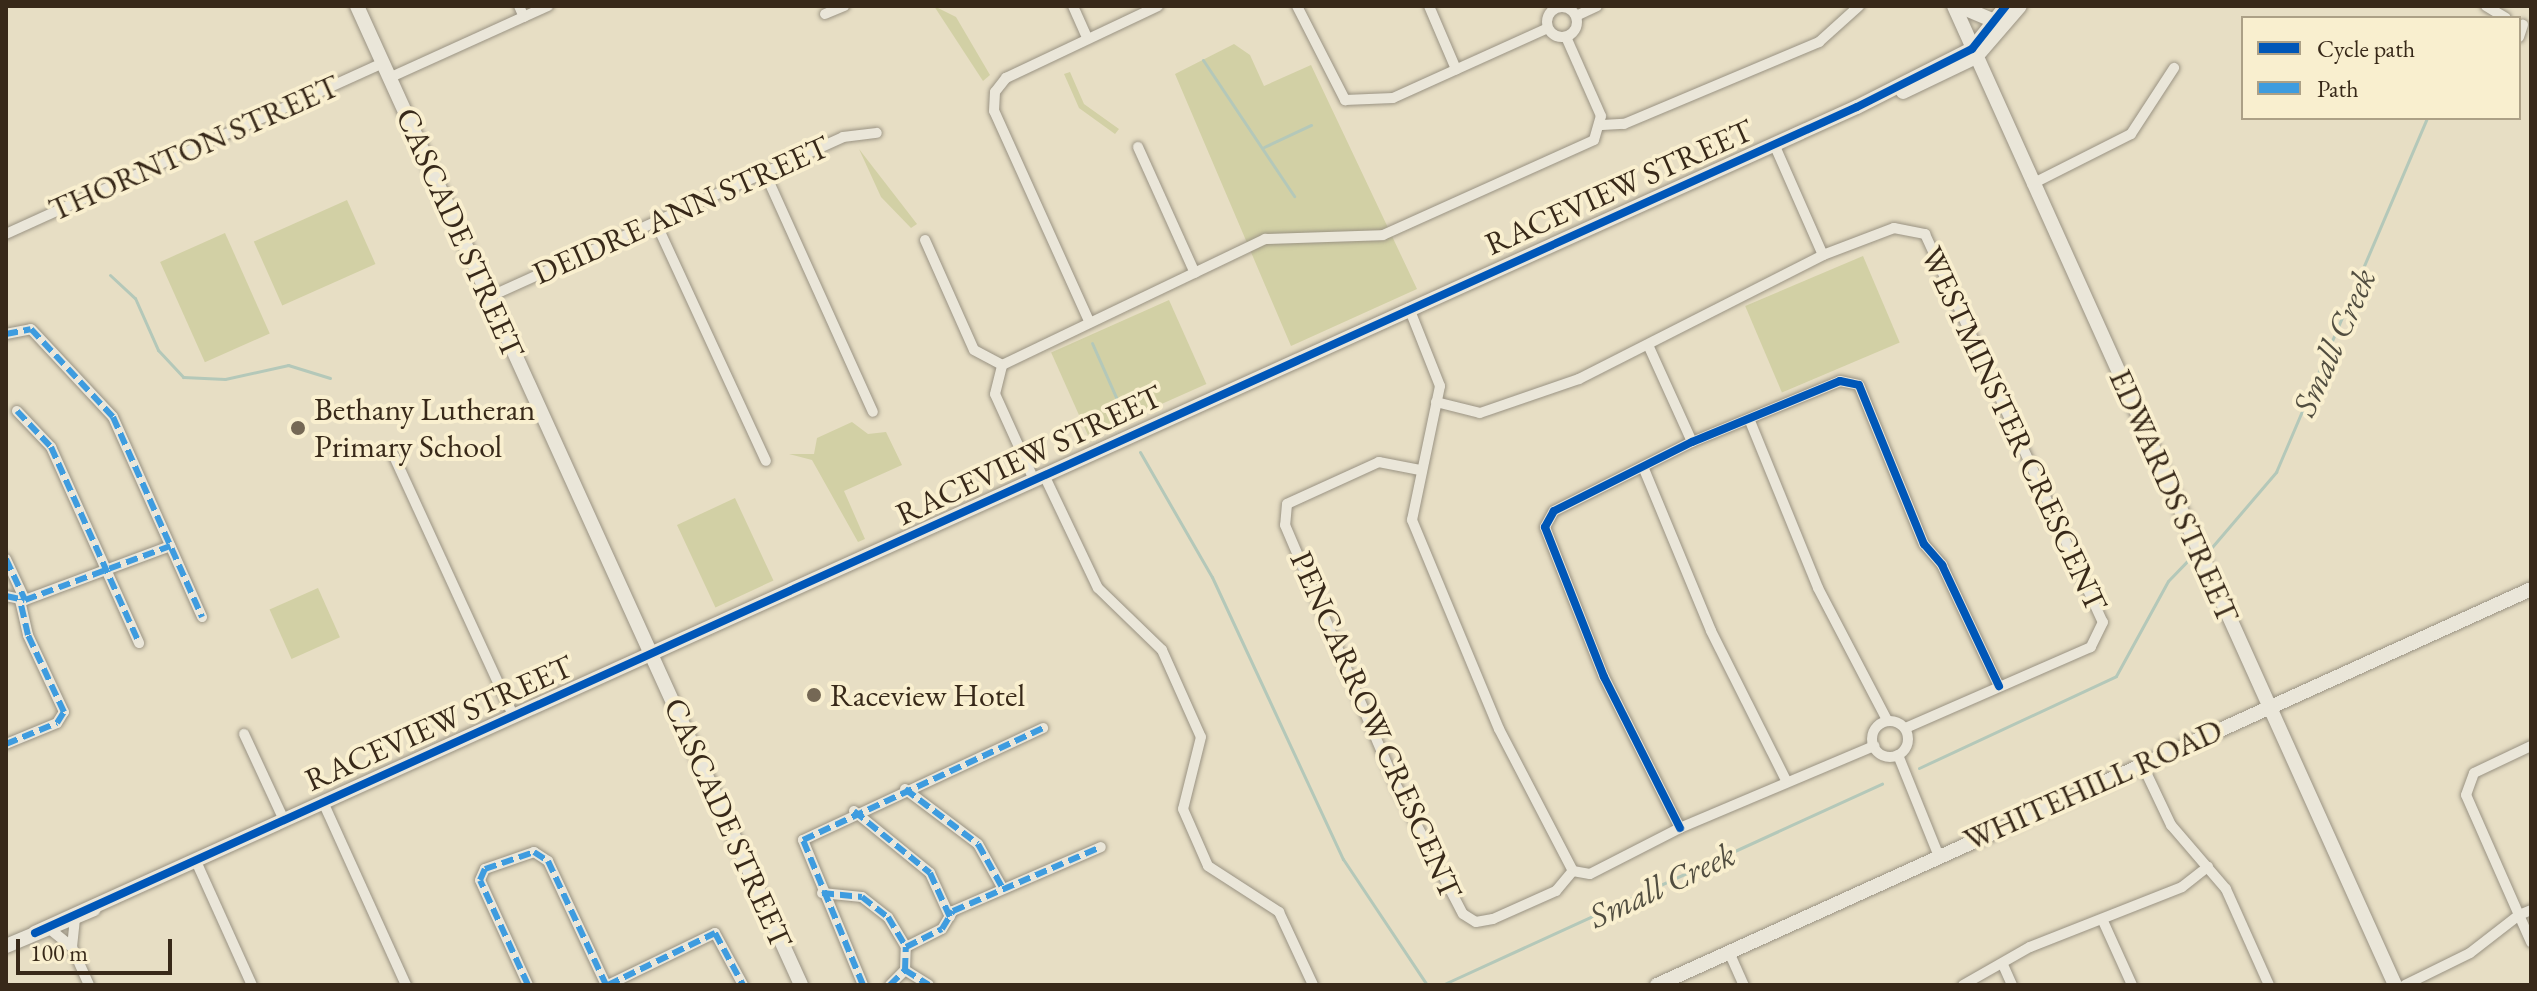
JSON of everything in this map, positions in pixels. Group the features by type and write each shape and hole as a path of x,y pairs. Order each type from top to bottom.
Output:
{"street":[{"name":"CASCADE STREET","path":"357,6 801,985"},
{"path":"519,6 524,17"},
{"path":"389,78 548,6"},
{"path":"825,14 844,6"},
{"path":"1073,6 1087,37"},
{"path":"1089,321 994,111 1006,78 1158,6"},
{"path":"1297,6 1345,100 1393,98 1548,28 1559,7 1576,16"},
{"path":"1429,6 1456,69"},
{"path":"1566,37 1576,16 1597,6"},
{"path":"1602,125 1624,124 1819,42 1859,6"},
{"path":"1956,6 1995,21"},
{"name":"EDWARDS STREET","path":"1956,6 2032,184 2395,985"},
{"path":"1974,53 2006,6"},
{"path":"1974,53 2020,6"},
{"path":"1548,28 1566,37 1602,125"},
{"name":"RACEVIEW STREET","path":"6,946 1974,53"},
{"name":"THORNTON STREET","path":"6,234 383,63"},
{"path":"2032,184 2131,134 2174,68"},
{"path":"1313,985 1279,912 1208,866 1183,809 1201,737 1162,650 1098,588 1039,478 995,394 1002,365 1265,239 1383,235 1594,140 1602,125"},
{"name":"DEIDRE ANN STREET","path":"489,297 843,137 877,133"},
{"path":"1436,402 1492,411 1649,347 1823,255 1774,144"},
{"path":"1138,147 1195,273"},
{"path":"765,173 873,412"},
{"path":"656,223 766,461"},
{"name":"WESTMINSTER CRESCENT","path":"1823,255 1894,228 1925,234 2099,608 2104,631 2091,647 1906,728"},
{"path":"925,240 974,350 1002,365"},
{"path":"1409,308 1439,375 1412,520 1453,627 1573,871 1598,871 1680,828 1713,819 1786,780 1874,746 1898,755 1938,854"},
{"path":"6,334 31,329 113,417 202,617"},
{"path":"1649,347 1692,442"},
{"path":"1680,828 1604,677 1545,527 1554,511 1644,469 1692,442 1750,421 1840,381 1859,385 1918,531 1999,686"},
{"path":"17,411 51,447 139,643"},
{"path":"1750,421 1818,588 1887,720 1906,728 1909,741 1898,755"},
{"path":"392,452 514,717"},
{"name":"PENCARROW CRESCENT","path":"1420,470 1379,462 1287,504 1285,525 1396,785 1463,914 1493,919 1556,891 1573,871"},
{"path":"1644,469 1711,631 1786,780"},
{"path":"6,596 23,600 107,572 170,546"},
{"path":"6,559 64,712 57,723 6,744"},
{"name":"WHITEHILL ROAD","path":"1657,985 1938,854 2531,589"},
{"path":"1874,746 1873,731 1887,720"},
{"path":"863,985 822,893 803,840 854,811 1043,728"},
{"path":"244,734 284,820"},
{"path":"2531,746 2480,769 2466,795 2531,942"},
{"path":"2142,764 2171,825 2226,889 2269,985"},
{"path":"905,789 978,844 1003,889"},
{"path":"323,802 406,985"},
{"path":"854,811 930,873 950,917"},
{"path":"906,947 942,929 950,917 1003,889 1101,847"},
{"path":"528,985 480,880 485,869 534,852 548,861 607,985 715,933 743,985"},
{"path":"195,859 252,985"},
{"path":"1963,985 2004,967 2030,947 2103,921 2182,887 2208,867"},
{"path":"822,893 862,897 888,917 906,947 905,970 890,985"},
{"name":"RACEVIEW STREET","path":"35,933 75,920 103,900"},
{"path":"2405,985 2470,953 2519,915 2531,910"},
{"path":"72,947 75,920"},
{"path":"2103,921 2132,985"},
{"path":"51,930 72,947 89,985"},
{"path":"1729,952 1744,985"},
{"path":"2004,967 2012,985"},
{"path":"905,970 929,985"}],"shaded area":[{"path":"934,6 956,17 990,75 983,81"},
{"path":"1234,44 1250,55 1264,86 1311,65 1417,289 1291,346 1175,74"},
{"path":"1070,72 1084,104 1119,129 1115,134 1079,108 1064,74"},
{"path":"859,149 917,224 911,228 881,197"},
{"path":"347,200 375,264 282,305 254,241"},
{"path":"225,233 270,333 205,362 160,262"},
{"path":"1863,256 1900,343 1782,393 1745,306"},
{"path":"1169,300 1206,384 1089,437 1051,352"},
{"path":"852,422 868,434 886,432 902,465 844,491 865,539 858,542 812,460 789,454 814,454 817,438"},
{"path":"735,498 773,580 715,608 677,525"},
{"path":"318,588 340,637 292,659 270,610"}],"waterway":[{"path":"1203,60 1294,196"},
{"name":"Small Creek","path":"2212,547 2276,472 2426,120"},
{"path":"1264,147 1311,125"},
{"path":"110,275 135,298 158,350 183,377 225,379 288,365 330,378"},
{"path":"1092,343 1127,422"},
{"path":"1140,452 1212,577 1343,859 1427,985"},
{"name":"Small Creek","path":"1919,768 2116,676 2168,581 2188,560"},
{"name":"Small Creek","path":"1442,985 1882,784"}],"marked path":[{"path":"6,334 31,329 113,417 202,617"},
{"path":"17,411 51,447 139,643"},
{"path":"6,596 25,600 170,546"},
{"path":"6,559 25,600"},
{"path":"6,744 57,723 64,712 28,635 20,599"},
{"path":"863,985 803,840 1043,728"},
{"path":"905,789 978,844 1003,889"},
{"path":"854,811 930,873 950,917"},
{"path":"905,970 906,947 942,929 953,911 1101,847"},
{"path":"528,985 480,880 485,869 534,852 548,861 606,985"},
{"path":"822,893 862,897 888,917 906,947"},
{"path":"608,985 715,933 743,985"},
{"path":"890,985 905,970 929,985"}],"cycle path":[{"path":"35,933 1857,107 1972,49 2006,6"},
{"path":"1680,828 1604,677 1545,527 1554,511 1692,442 1840,381 1859,385 1924,544 1942,565 1999,686"}],"place":[{"name":"Bethany Lutheran Primary School","path":"298,428"},
{"name":"Raceview Hotel","path":"814,695"}]}
